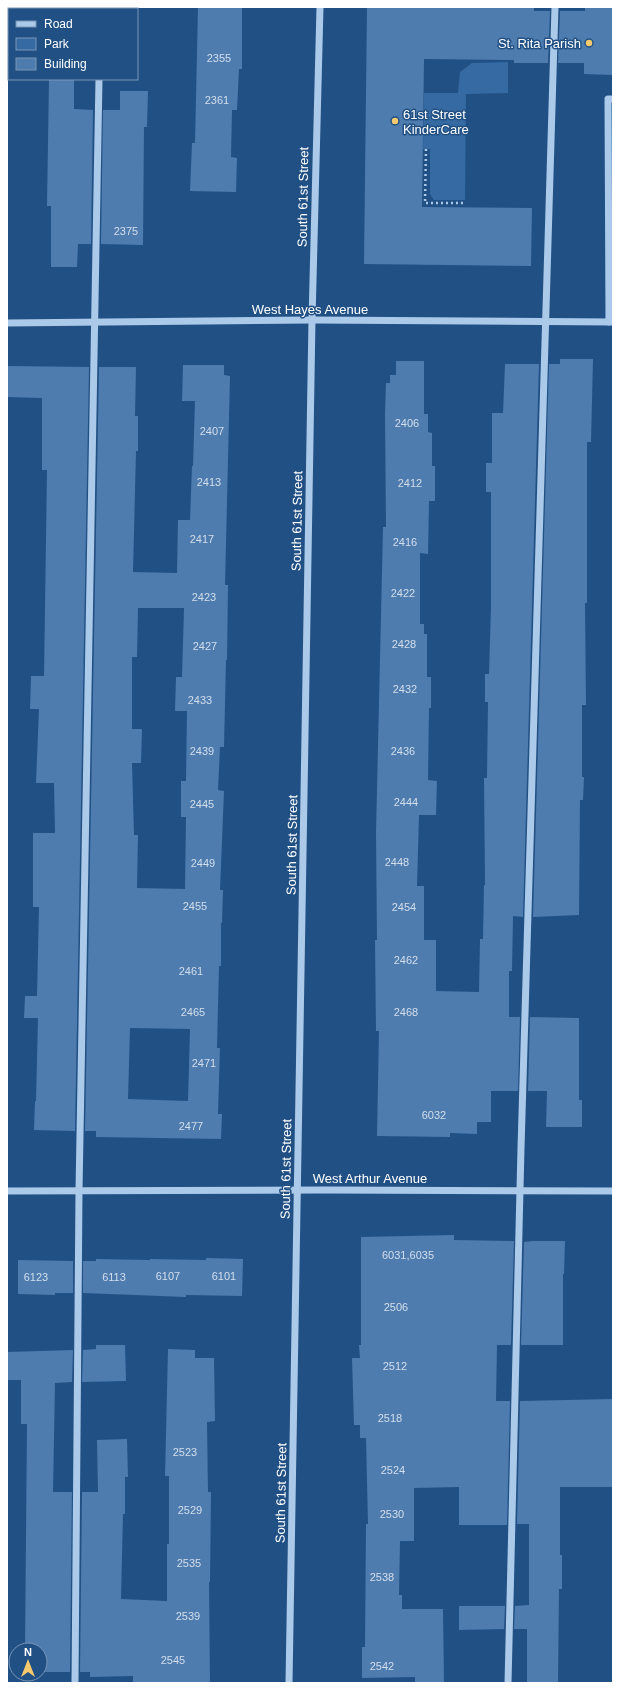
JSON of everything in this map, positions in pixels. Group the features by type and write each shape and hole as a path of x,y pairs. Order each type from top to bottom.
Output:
{"street":[{"name":"South 61st Street","path":"289,1683 312,320 320,7"},
{"path":"508,1683 520,1192 555,7"},
{"path":"75,1683 79,1191 99,80"},
{"path":"611,322 608,99 613,99"},
{"name":"West Hayes Avenue","path":"7,323 312,320 611,322"},
{"name":"West Arthur Avenue","path":"7,1191 613,1191"}],"path":[{"path":"426,149 425,202 465,202"}],"green space":[{"path":"508,62 508,93 466,94 465,200 434,200 430,194 430,149 423,149 424,93 458,93 460,72 472,63"}],"building":[{"path":"198,7 242,7 242,69 239,69 237,110 232,110 231,157 237,158 236,192 190,191 192,143 195,143"},
{"name":"61st Street KinderCare","path":"367,7 534,7 534,11 550,11 548,63 514,63 514,60 424,59 422,207 532,208 531,266 364,264"},
{"name":"St. Rita Parish","path":"585,7 613,7 613,75 584,74 584,63 558,63 560,11 585,11"},
{"path":"49,80 74,80 74,109 93,110 91,244 78,244 77,267 51,267 51,206 47,206"},
{"path":"120,91 148,91 147,127 144,127 143,245 101,244 103,110 120,110"},
{"path":"560,359 593,359 591,442 587,442 587,603 585,603 586,705 582,705 582,777 584,777 583,800 580,800 579,915 533,917 549,364 560,364"},
{"path":"396,361 424,361 424,414 428,414 428,432 432,433 432,466 435,466 435,501 429,501 428,554 420,553 420,624 424,624 424,634 427,634 427,677 431,677 428,780 437,781 436,815 419,815 417,886 424,886 424,940 436,940 436,991 479,992 480,939 483,939 485,885 484,778 487,778 488,702 485,702 485,674 489,674 491,607 491,492 486,492 486,463 492,463 492,413 503,413 505,364 539,364 523,917 513,916 512,971 509,971 509,1017 520,1017 518,1091 491,1091 491,1122 477,1122 477,1134 450,1133 450,1137 377,1136 379,1031 376,1031 376,833 383,527 386,527 385,413 386,383 390,383 390,375 396,375"},
{"path":"183,365 224,365 224,375 230,376 225,585 228,585 227,660 224,747 220,747 218,790 224,791 220,890 223,890 221,966 219,966 217,1048 220,1048 218,1114 222,1114 221,1139 96,1137 96,1131 85,1131 99,367 136,367 135,416 138,416 138,451 136,451 133,572 177,573 178,520 190,520 195,401 182,401","holes":["138,608 184,608 182,677 176,677 175,711 187,711 186,781 181,781 181,817 186,817 185,889 137,888 138,835 134,835 132,763 141,763 142,729 132,729 132,657 137,657","130,1028 190,1029 188,1101 128,1099"]},
{"path":"7,366 89,367 75,1131 34,1130 38,1018 24,1018 25,996 37,996 39,907 33,907 33,833 55,833 54,783 36,783 39,709 30,709 31,676 44,676 47,470 42,470 42,398 7,397"},
{"path":"530,1017 579,1018 579,1100 582,1100 582,1127 546,1127 547,1091 528,1091"},
{"path":"454,1235 454,1240 514,1241 511,1345 497,1345 496,1401 510,1401 507,1525 459,1525 459,1487 414,1488 414,1541 400,1541 399,1595 402,1595 402,1609 443,1609 444,1683 415,1683 415,1677 362,1678 362,1647 365,1647 366,1524 368,1524 366,1438 360,1438 360,1425 354,1425 352,1358 360,1358 359,1345 361,1345 361,1237"},
{"path":"565,1241 563,1274 563,1345 521,1345 524,1242"},
{"path":"206,1258 243,1259 242,1296 186,1295 186,1297 83,1293 83,1261 96,1261 96,1259 206,1260"},
{"path":"18,1260 73,1261 73,1293 55,1293 55,1295 18,1294"},
{"path":"96,1345 125,1345 126,1381 82,1382 83,1350 96,1349"},
{"path":"168,1349 195,1350 195,1358 214,1358 215,1421 207,1422 208,1492 211,1492 209,1582 210,1683 133,1683 133,1676 90,1677 90,1672 80,1672 82,1492 98,1492 97,1440 127,1439 128,1477 125,1477 125,1514 123,1514 121,1599 167,1601 169,1476 165,1476"},
{"path":"73,1350 72,1382 55,1383 53,1492 72,1492 70,1672 48,1672 48,1642 25,1642 27,1424 21,1424 21,1380 7,1380 7,1352"},
{"path":"613,1399 613,1487 560,1487 560,1555 562,1555 562,1589 559,1589 558,1683 527,1683 527,1629 514,1629 515,1606 529,1605 529,1524 517,1524 520,1401"},
{"path":"459,1606 505,1606 504,1629 459,1630"}],"place":[{"name":"St. Rita Parish","path":"589,43"},
{"name":"61st Street KinderCare","path":"395,121"}]}
